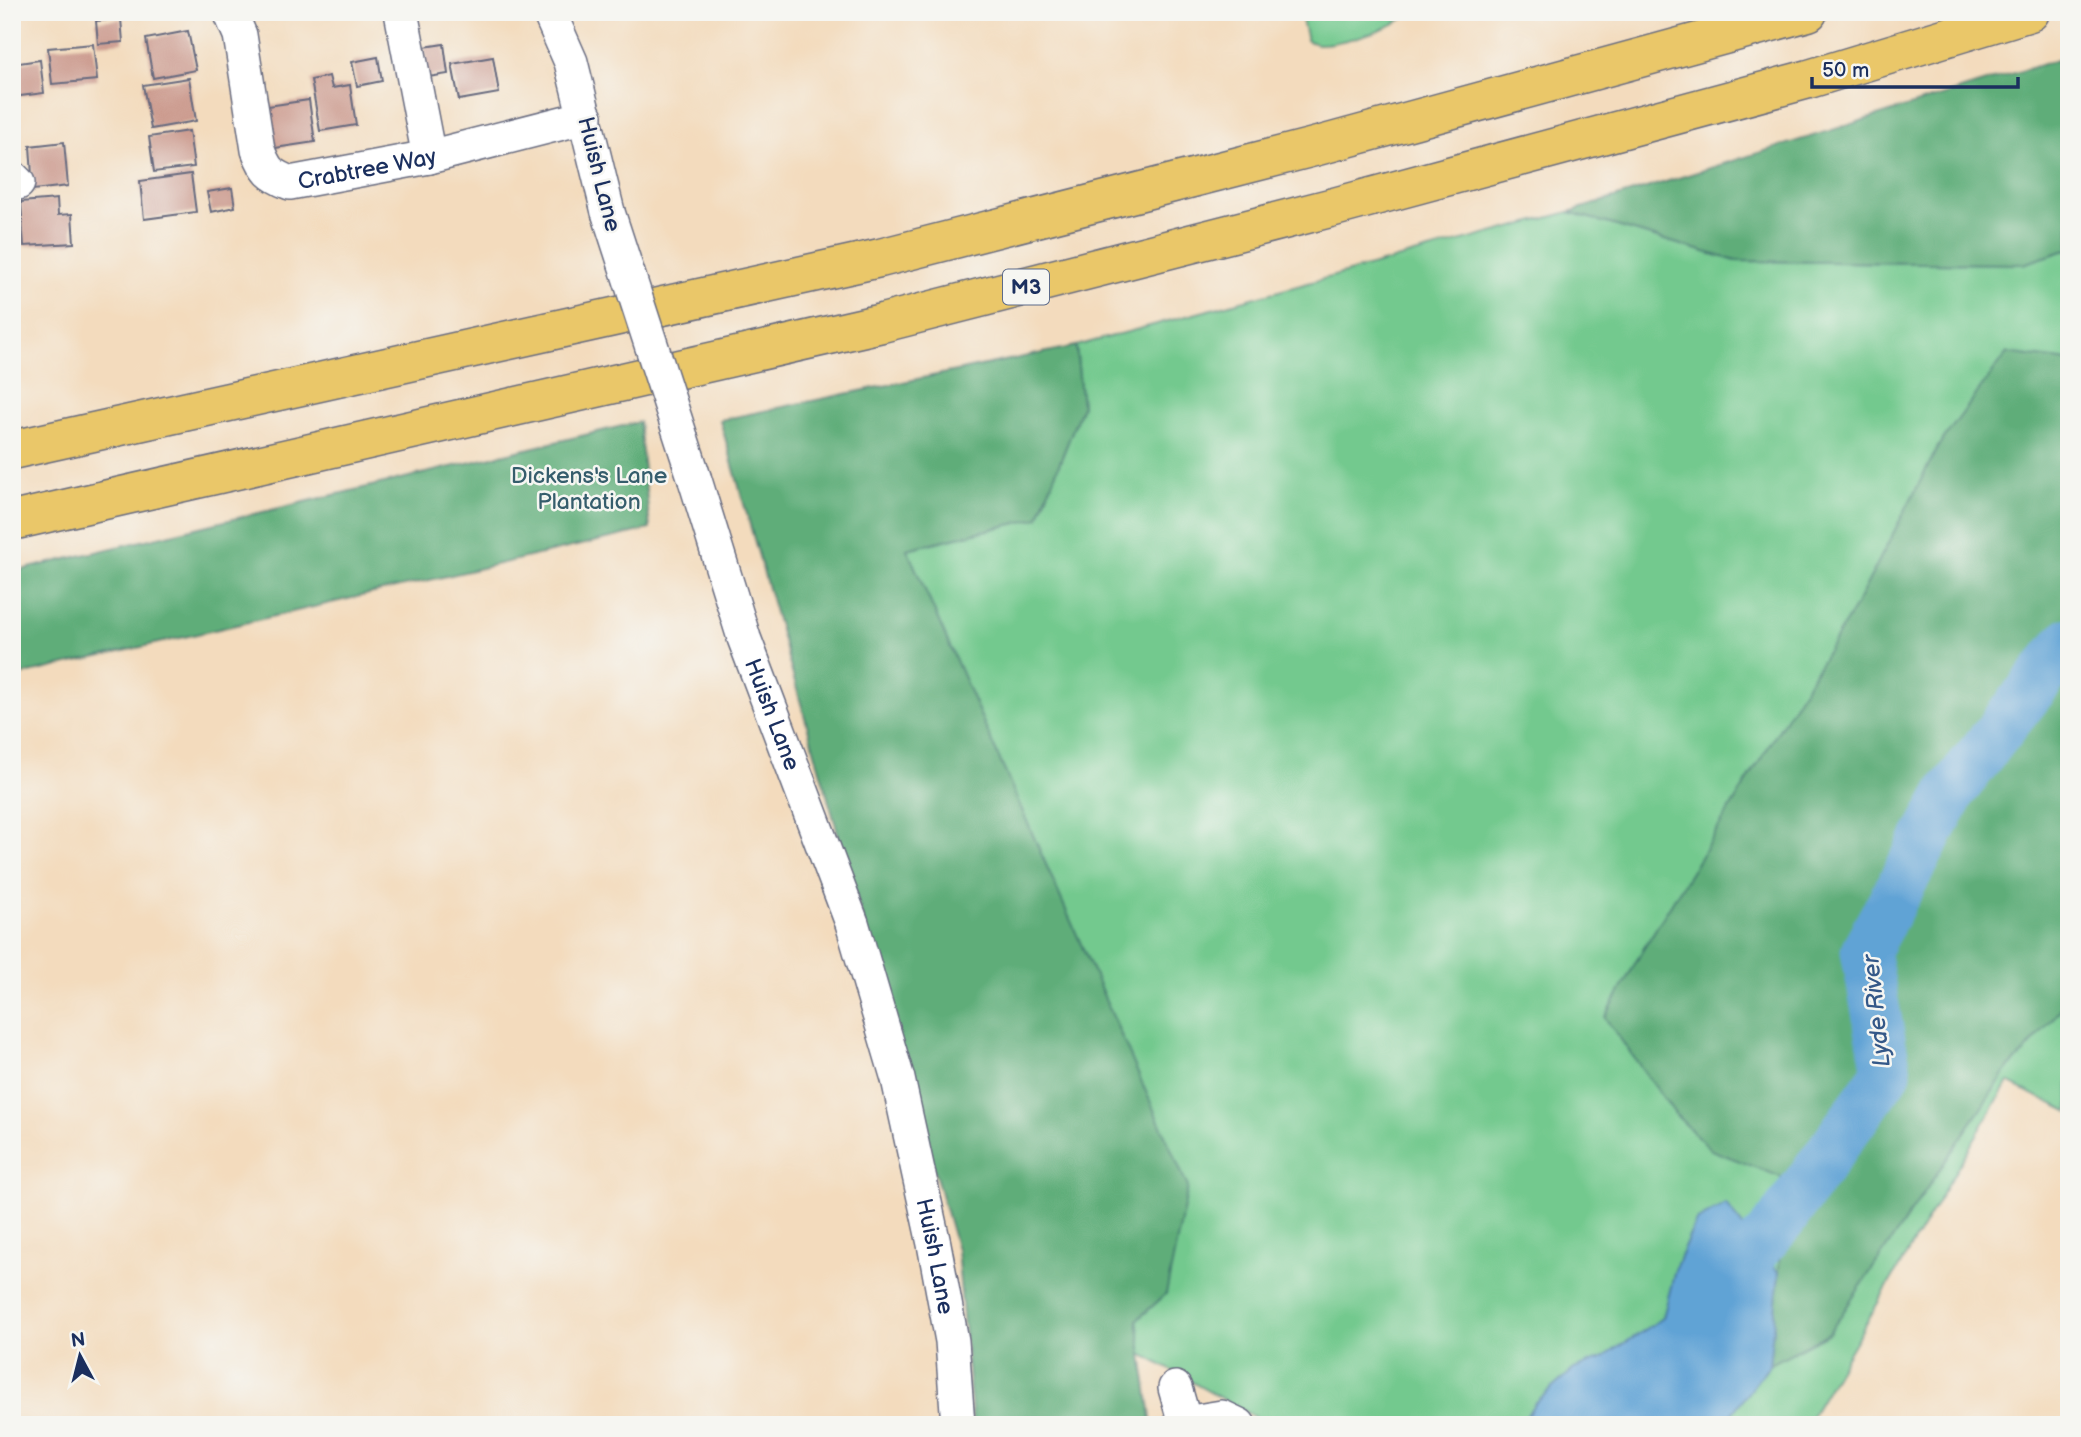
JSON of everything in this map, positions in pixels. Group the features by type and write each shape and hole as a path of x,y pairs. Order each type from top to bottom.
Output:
{"highway":[{"path":"12,450 880,258 1314,147 1808,12"},
{"name":"M3","path":"12,522 883,323 1334,208 1782,87 2030,12"}],"street":[{"name":"Crabtree Way","path":"229,12 240,35 258,150 273,177 290,183 429,157 586,117"},
{"path":"401,12 429,157"},
{"name":"Huish Lane","path":"549,12 571,62 608,212 744,638 852,923 898,1079 952,1341 958,1425"},
{"path":"1175,1388 1184,1424 1222,1417 1239,1425"}],"green space":[{"path":"1300,12 1410,12 1381,29 1338,42 1317,44 1307,40"},
{"path":"2069,56 2069,249 2023,264 1736,261 1569,212"},
{"path":"1569,212 1736,261 2023,264 2069,249 2069,1112 2008,1082 1806,1425 1269,1425 1142,1354 1137,1320 1166,1294 907,549 1038,518 1082,406 1076,346"},
{"path":"1076,346 1082,406 1038,518 907,549 1188,1187 1166,1294 1137,1320 1152,1425 973,1425 957,1250 720,420"},
{"path":"2007,353 2069,361 2069,999 2009,1067 1829,1333 1769,1365 1779,1273 1781,1177 1711,1150 1676,1115 1605,1018 1642,951 1855,607 1939,445"},
{"name":"Dickens's Lane Plantation","path":"639,422 650,529 12,677 12,572"}],"water":[{"path":"1726,1204 1779,1273 1769,1365 1723,1425 1521,1425 1534,1404 1574,1369 1602,1358 1663,1318 1676,1266 1696,1221"}],"building":[{"path":"121,19 123,42 98,44 96,21"},
{"path":"188,31 196,70 153,78 146,39"},
{"path":"93,44 97,80 52,84 48,48"},
{"path":"444,44 448,74 428,77 424,47"},
{"path":"378,57 382,81 357,86 352,62"},
{"path":"493,57 499,93 459,100 452,64"},
{"path":"40,60 44,93 12,97 12,64"},
{"path":"329,76 332,88 350,85 356,125 320,131 311,80"},
{"path":"189,78 196,121 151,129 143,85"},
{"path":"309,100 315,142 268,149 261,107"},
{"path":"189,131 194,167 154,172 149,137"},
{"path":"64,142 68,186 33,190 30,146"},
{"path":"191,174 196,212 144,219 140,181"},
{"path":"232,188 235,207 211,212 207,192"},
{"path":"57,199 58,215 72,214 74,243 24,246 21,202"}],"waterway":[{"name":"Lyde River","path":"1715,1295 1780,1222 1887,1072 1865,951 1952,791 2069,642"}]}
